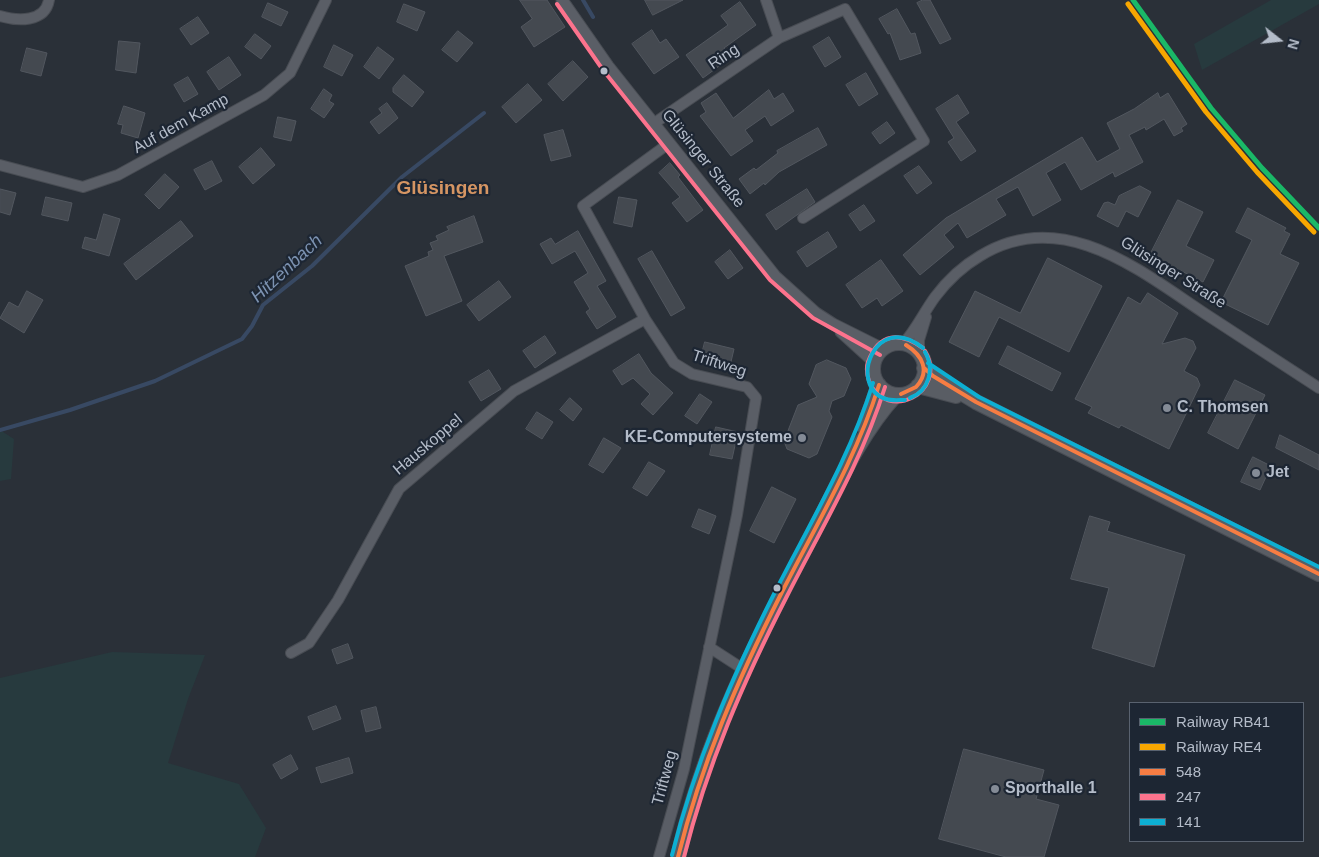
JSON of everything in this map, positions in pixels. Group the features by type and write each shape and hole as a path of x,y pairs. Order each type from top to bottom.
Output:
{"main road":[{"path":"850,462 879,386 873,370 874,362 883,348 889,345 902,344 919,353"},
{"name":"Glüsinger Straße","path":"919,353 924,368"},
{"path":"879,386 896,395 904,394 918,386 922,381 924,368"},
{"path":"924,368 933,376 976,402 1319,574"},
{"path":"918,386 976,402"},
{"path":"678,857 701,771 743,669 850,462 883,409 896,395"}],"street":[{"path":"0,16 15,20 34,18 49,4 49,0"},
{"name":"Auf dem Kamp","path":"0,164 83,187 118,175 264,95 290,73 326,0"},
{"name":"Glüsinger Straße","path":"562,0 608,66 668,144 775,276 816,313 833,324 883,348"},
{"path":"766,0 779,38"},
{"name":"Ring","path":"653,124 779,38 845,10 924,141 803,218"},
{"name":"Triftweg","path":"659,857 684,769 736,516 756,398 747,387 692,374 674,363 645,319 583,206 668,144"},
{"name":"Glüsinger Straße","path":"902,344 944,286 960,270 996,248 1036,238 1077,242 1121,259 1319,388"},
{"name":"Glüsinger Straße","path":"919,353 920,340 928,308"},
{"name":"Hauskoppel","path":"291,653 309,643 338,600 399,489 514,391 645,319"},
{"name":"Glüsinger Straße","path":"833,324 874,362"},
{"path":"709,647 743,669"}],"green space":[{"path":"1271,0 1319,0 1319,4 1202,70 1194,44"},
{"path":"0,430 14,439 11,479 0,481"},
{"path":"112,652 205,655 188,699 168,763 239,784 266,828 255,857 0,857 0,678"}],"building":[{"path":"520,0 547,0 565,27 534,47 521,27 532,19"},
{"path":"645,0 683,0 653,15"},
{"path":"923,0 930,0 951,39 940,44 917,3"},
{"path":"740,2 756,25 724,48 730,58 703,78 686,55 728,25 721,16"},
{"path":"268,3 288,12 281,26 262,17"},
{"path":"404,4 425,12 417,31 397,22"},
{"path":"897,9 911,34 915,33 921,53 900,60 890,33 888,34 879,19"},
{"path":"198,17 209,33 191,45 180,29"},
{"path":"652,30 660,43 666,39 679,57 654,74 632,44"},
{"path":"458,31 473,43 457,62 442,50"},
{"path":"255,34 271,46 261,59 245,47"},
{"path":"829,37 841,57 825,67 813,47"},
{"path":"119,41 140,43 136,73 116,70"},
{"path":"334,45 353,55 342,76 324,67"},
{"path":"378,47 394,59 379,79 364,67"},
{"path":"27,48 47,53 41,76 21,71"},
{"path":"229,57 241,75 219,90 207,72"},
{"path":"573,61 588,77 563,101 548,84"},
{"path":"866,73 878,94 859,106 846,85"},
{"path":"404,75 424,92 412,107 393,92 393,88"},
{"path":"188,77 198,94 184,102 174,85"},
{"path":"528,84 542,100 516,123 502,107"},
{"path":"324,89 332,95 329,101 334,104 324,118 311,109"},
{"path":"769,90 774,99 783,93 794,111 771,126 765,116 745,130 753,141 731,156 700,116 706,112 701,103 716,93 733,118"},
{"path":"1158,93 1160,98 1168,93 1187,124 1181,128 1183,131 1174,136 1164,119 1146,130 1145,127 1129,135 1143,162 1115,177 1113,172 1081,190 1065,162 1046,173 1061,200 1033,216 1018,187 996,199 1006,215 967,238 958,223 944,235 954,247 920,275 903,255 946,218 1082,137 1097,162 1120,149 1107,123 1134,109"},
{"path":"958,95 969,113 956,122 976,151 961,161 948,142 954,138 936,109"},
{"path":"387,103 398,118 379,134 370,122 382,113 379,109"},
{"path":"124,106 145,113 138,138 121,133 123,125 118,124"},
{"path":"278,117 296,121 291,141 274,137"},
{"path":"887,122 895,133 880,144 872,133"},
{"path":"818,128 827,145 779,172 765,185 764,183 750,194 739,179 754,168 756,170 778,153 777,151"},
{"path":"563,130 571,156 551,161 544,135"},
{"path":"261,148 275,165 253,184 239,167"},
{"path":"212,161 222,181 205,190 194,170"},
{"path":"670,163 703,210 687,222 672,203 680,197 659,173"},
{"path":"919,166 932,183 917,194 904,176"},
{"path":"165,174 179,187 159,209 145,195"},
{"path":"1140,186 1151,192 1138,217 1126,211 1118,227 1097,216 1104,203 1108,202 1115,205 1119,196"},
{"path":"0,189 16,193 10,215 0,212"},
{"path":"807,189 815,202 776,230 766,215"},
{"path":"46,197 72,203 68,221 42,215"},
{"path":"619,197 637,200 632,227 614,223"},
{"path":"1178,200 1203,212 1186,246 1214,260 1203,282 1150,255"},
{"path":"864,205 875,221 860,231 849,215"},
{"path":"1248,208 1286,228 1284,231 1290,234 1280,254 1299,263 1268,325 1221,302 1252,240 1236,232"},
{"path":"104,214 120,219 109,256 82,248 85,237 96,240"},
{"path":"474,216 483,242 444,256 462,301 426,316 405,266 429,256 428,252 433,250 430,243 438,240 436,236 449,230 447,227"},
{"path":"181,221 193,236 136,280 124,264"},
{"path":"578,231 606,281 597,286 616,317 597,329 586,312 590,309 574,282 588,273 575,251 552,264 540,244 551,238 555,244"},
{"path":"828,232 837,247 807,267 797,252"},
{"path":"730,250 743,268 728,279 715,262"},
{"path":"652,251 685,308 671,316 638,259"},
{"path":"1048,258 1102,286 1069,352 999,317 979,357 949,342 975,291 1020,313"},
{"path":"881,260 903,291 882,306 877,298 862,308 846,285"},
{"path":"499,281 511,297 479,321 467,305"},
{"path":"27,291 43,300 24,333 0,318 9,302 18,307"},
{"path":"1148,293 1178,313 1162,344 1185,338 1193,341 1196,348 1184,371 1197,378 1200,385 1169,449 1121,425 1119,428 1088,413 1092,407 1075,399 1128,297 1140,304"},
{"path":"545,336 556,353 535,368 523,351"},
{"path":"705,342 734,349 730,366 701,358"},
{"path":"1008,346 1061,373 1052,391 999,364"},
{"path":"639,354 651,373 673,393 653,415 641,404 650,394 633,378 622,385 613,371"},
{"path":"827,360 846,368 851,379 844,396 832,401 829,411 832,417 817,454 809,458 787,449 784,441 798,405 817,397 809,384 816,365"},
{"path":"489,370 501,389 481,401 469,382"},
{"path":"1235,380 1265,395 1238,449 1208,433"},
{"path":"700,394 712,402 697,424 685,416"},
{"path":"570,398 582,409 573,421 560,410"},
{"path":"537,412 553,422 542,439 526,429"},
{"path":"716,427 738,432 732,459 710,455"},
{"path":"1280,435 1319,455 1319,470 1276,448"},
{"path":"604,438 621,448 603,473 589,465"},
{"path":"1253,457 1271,466 1260,490 1241,482"},
{"path":"649,462 665,471 647,496 633,488"},
{"path":"772,487 796,499 774,543 750,531"},
{"path":"699,509 716,516 709,534 692,527"},
{"path":"1090,516 1110,522 1107,531 1185,555 1154,667 1092,648 1109,588 1071,579"},
{"path":"348,644 353,658 337,664 332,650"},
{"path":"336,706 341,719 313,730 308,717"},
{"path":"376,707 381,728 366,732 361,711"},
{"name":"Sporthalle 1","path":"964,749 1044,770 1036,799 1059,805 1044,857 1006,857 939,839"},
{"path":"291,755 298,769 281,779 273,765"},
{"path":"349,758 353,773 321,783 316,768"}],"waterway":[{"name":"Hitzenbach","path":"583,0 593,17"},
{"name":"Hitzenbach","path":"0,430 70,410 155,381 242,339 252,326 263,305 312,266 402,177 484,113"}],"rail line":[{"name":"RB41","path":"1133,0 1211,108 1262,168 1319,228"},
{"name":"RE4","path":"1128,4 1206,112 1257,172 1314,232"}],"transit line":[{"name":"247","path":"557,4 603,70 770,280 813,318 880,355"},
{"name":"247","path":"923,348 898,337 884,340 878,345 868,362 867,369 869,381 877,394 888,400 901,401 912,398 922,390 929,379 930,366 925,351"},
{"name":"141","path":"905,400 886,399 874,392 869,380 868,367 872,354 880,344 891,338 906,339 923,348"},
{"name":"548","path":"901,394 916,387 921,381 924,369 920,358 906,345"},
{"name":"141","path":"910,398 922,390 928,379 930,365 925,352"},
{"name":"141","path":"928,363 979,397 1319,567"},
{"name":"548","path":"924,368 933,376 976,402 1319,574"},
{"name":"141","path":"672,855 703,754 730,688 775,592 841,463 864,410 873,383"},
{"name":"548","path":"678,857 687,822 722,722 781,594 847,465 870,412 879,385"},
{"name":"247","path":"684,857 715,756 742,691 771,628 841,493 865,441 885,387"}],"place":[{"name":"C. Thomsen","path":"1167,408"},
{"name":"KE-Computersysteme","path":"802,438"},
{"name":"Jet","path":"1256,473"},
{"name":"Sporthalle 1","path":"995,789"}],"district":[{"name":"Glüsingen","path":"443,189"}]}
